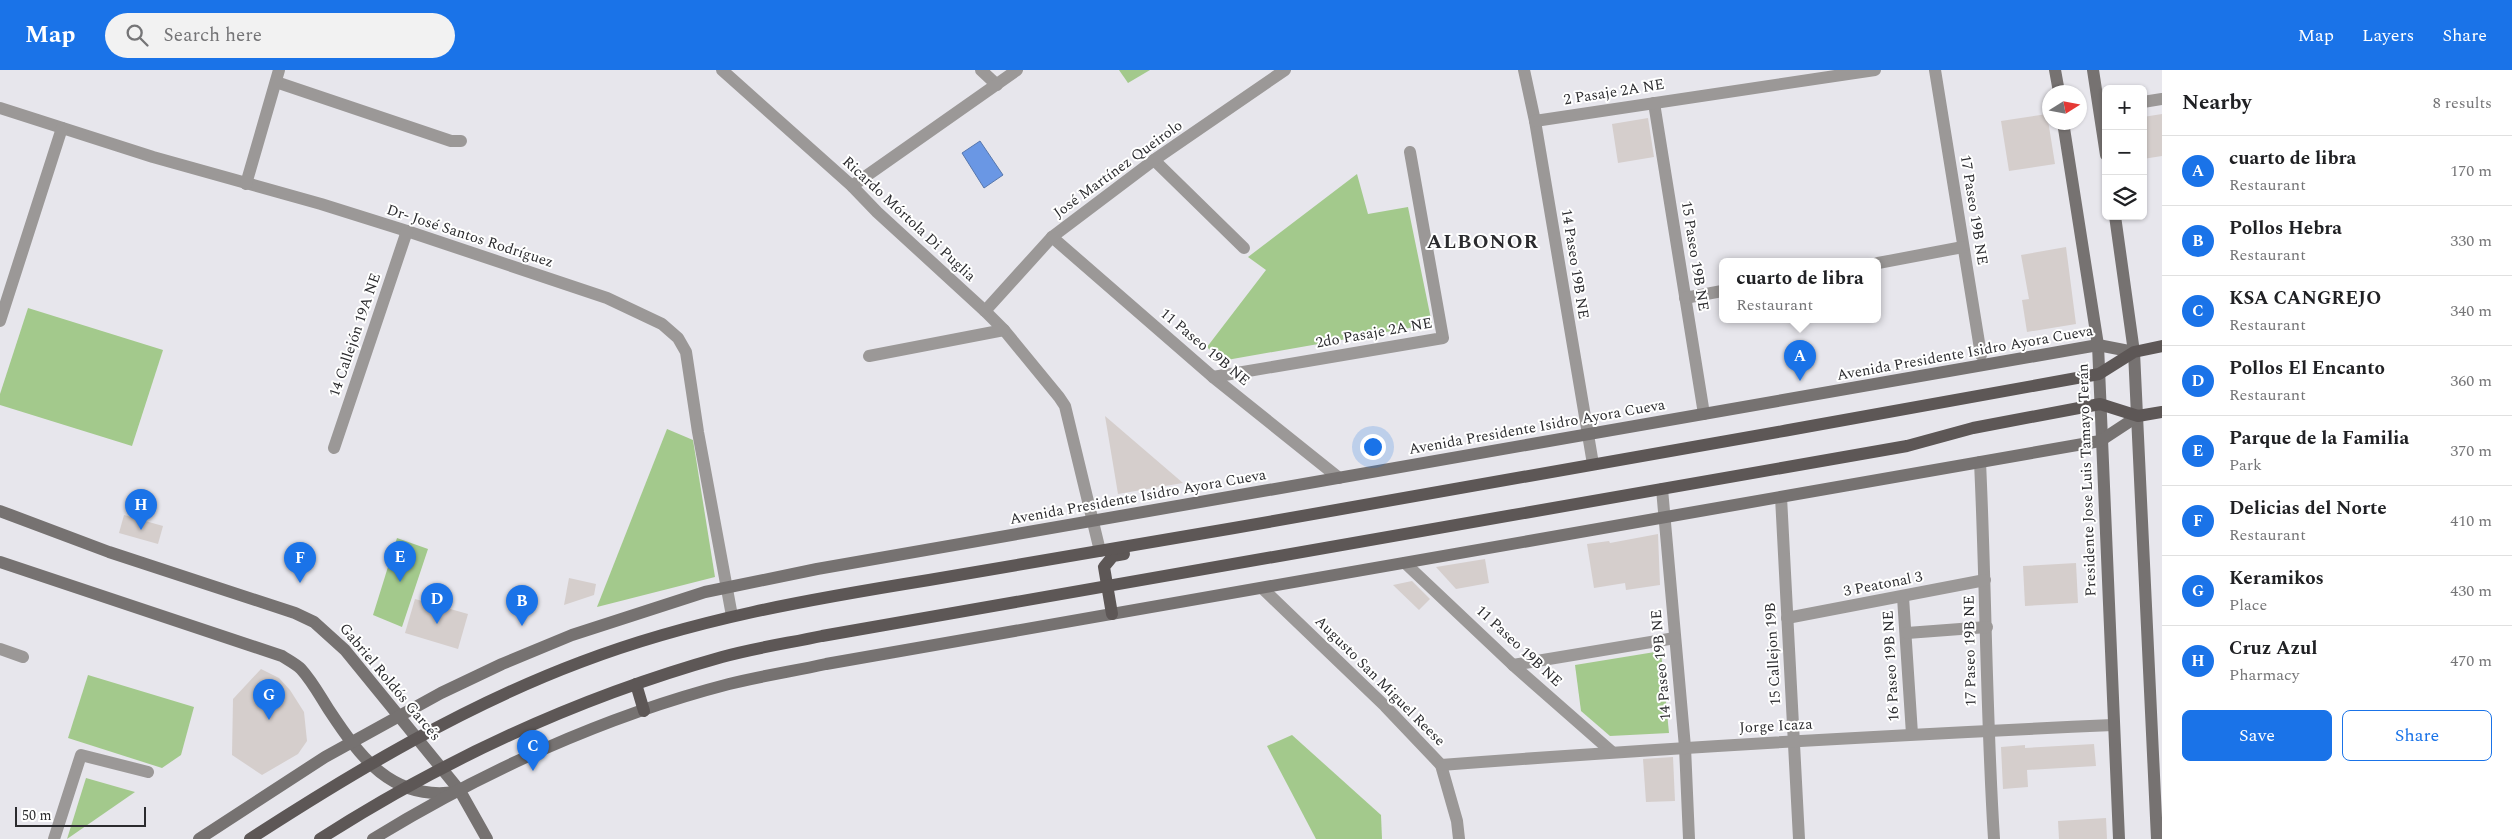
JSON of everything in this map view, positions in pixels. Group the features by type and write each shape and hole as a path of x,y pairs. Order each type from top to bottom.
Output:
{"main road":[{"path":"2055,70 2058,85"},
{"path":"2093,70 2102,109"},
{"name":"Presidente Jose Luis Tamayo Terán","path":"2065,130 2098,345 2100,441 2119,839"},
{"path":"2116,220 2134,352 2157,719 2158,839"},
{"name":"Avenida Presidente Isidro Ayora Cueva","path":"199,839 325,757 502,664 572,635 705,592 817,569 2098,345 2134,352"},
{"name":"Avenida Presidente Isidro Ayora Cueva","path":"250,839 340,781 505,694 583,661 712,620 814,599 1169,540 2099,374 2134,352 2162,346"},
{"path":"320,839 441,768 528,725 597,696 723,656 1106,586 1907,446 1973,428 2100,404 2138,416"},
{"path":"373,839 460,791 538,752 607,723 729,684 1112,614 2100,441 2138,416 2162,412"},
{"name":"Gabriel Roldós Garcés","path":"0,510 109,552 295,613 314,622 345,650 460,791 487,839"},
{"path":"1112,614 1104,567 1113,556 1158,546 1169,540"},
{"path":"0,562 282,656 300,668 351,743 370,765 407,788 424,792 460,791"},
{"path":"636,684 644,711"}],"street":[{"name":"Ricardo Mórtola Di Puglia","path":"722,70 852,186 877,212 1004,330 1063,403 1093,521"},
{"path":"981,70 997,85"},
{"path":"852,186 1017,70"},
{"name":"José Martínez Queirolo","path":"985,311 1052,237 1154,160 1285,70"},
{"name":"14 Paseo 19B NE","path":"1524,70 1535,121 1586,435 1593,464"},
{"name":"2 Pasaje 2A NE","path":"1535,121 1875,70"},
{"name":"17 Paseo 19B NE","path":"1935,70 1981,354"},
{"path":"246,184 277,76 451,141 462,141"},
{"path":"2147,101 2162,99"},
{"name":"15 Paseo 19B NE","path":"1654,103 1704,414"},
{"name":"Dr- José Santos Rodríguez","path":"0,108 246,184 321,204 407,231 607,298 662,324 678,338 686,352 732,616"},
{"path":"0,321 62,128"},
{"name":"2do Pasaje 2A NE","path":"1214,377 1443,338 1410,152"},
{"path":"1154,160 1244,248"},
{"name":"14 Callejón 19A NE","path":"334,448 407,231"},
{"name":"11 Paseo 19B NE","path":"1052,237 1214,377 1339,478"},
{"path":"1881,262 1963,247"},
{"path":"1685,298 1719,292"},
{"path":"869,356 1004,330"},
{"name":"17 Paseo 19B NE","path":"1980,462 1987,627 1987,731 1994,839"},
{"name":"14 Paseo 19B NE","path":"1662,489 1685,747 1689,839"},
{"name":"15 Callejon 19B","path":"1781,497 1799,839"},
{"path":"1093,521 1100,551"},
{"name":"11 Paseo 19B NE","path":"1405,563 1513,665 1612,752"},
{"name":"3 Peatonal 3","path":"1786,618 1985,580"},
{"name":"Augusto San Miguel Reese","path":"1262,588 1385,706 1441,765 1457,821 1459,839"},
{"name":"16 Paseo 19B NE","path":"1903,597 1907,633 1912,734"},
{"path":"1907,633 1987,627"},
{"path":"1513,665 1675,638"},
{"path":"0,649 23,657"},
{"name":"Jorge Icaza","path":"1441,765 1685,747 1912,734 2114,726"},
{"path":"54,839 81,756 148,772"}],"green space":[{"path":"1119,70 1150,70 1128,83"},
{"path":"1357,174 1368,214 1408,207 1432,324 1221,361 1207,347 1266,270 1248,257"},
{"path":"28,308 163,350 132,446 0,405 0,394"},
{"path":"667,429 693,440 715,577 597,607"},
{"path":"397,538 428,549 402,627 373,615"},
{"path":"1661,651 1669,733 1610,736 1581,711 1575,665"},
{"path":"88,675 194,707 181,755 162,768 68,738"},
{"path":"1292,735 1381,815 1382,839 1316,839 1267,746"},
{"path":"86,778 135,792 67,839"}],"water":[{"path":"980,141 1003,175 984,188 962,153"}],"building":[{"path":"2162,114 2162,156 2147,158 2147,116"},
{"path":"2042,115 2042,130 2050,130 2055,164 2009,171 2001,121"},
{"path":"1648,118 1654,157 1618,163 1612,124"},
{"path":"2066,247 2076,324 2027,332 2022,300 2029,299 2021,255"},
{"path":"1105,416 1183,483 1118,494"},
{"path":"124,515 163,526 158,544 119,533"},
{"path":"1658,534 1660,585 1626,590 1625,583 1594,588 1587,544 1609,541 1610,543"},
{"path":"1485,559 1489,583 1456,589 1436,567"},
{"path":"2076,563 2078,603 2025,606 2023,566"},
{"path":"569,578 596,584 594,595 564,605"},
{"path":"1412,581 1430,599 1419,610 1393,585"},
{"path":"415,599 468,614 458,649 405,633"},
{"path":"261,669 279,678 290,690 304,712 307,741 298,754 262,775 232,755 233,699"},
{"path":"2094,744 2096,766 2027,770 2028,787 2003,789 2001,747 2025,745 2025,748"},
{"path":"1673,757 1675,801 1646,802 1643,759"},
{"path":"2106,818 2107,839 2059,839 2058,821"}],"place":[{"name":"cuarto de libra","path":"1800,381"},
{"name":"Cruz Azul","path":"141,530"},
{"name":"Parque de la Familia","path":"400,582"},
{"name":"Delicias del Norte","path":"300,583"},
{"name":"Pollos El Encanto","path":"437,624"},
{"name":"Pollos Hebra","path":"522,626"},
{"name":"Keramikos","path":"269,720"},
{"name":"KSA CANGREJO","path":"533,771"}],"district":[{"name":"ALBONOR","path":"1483,242"}]}
